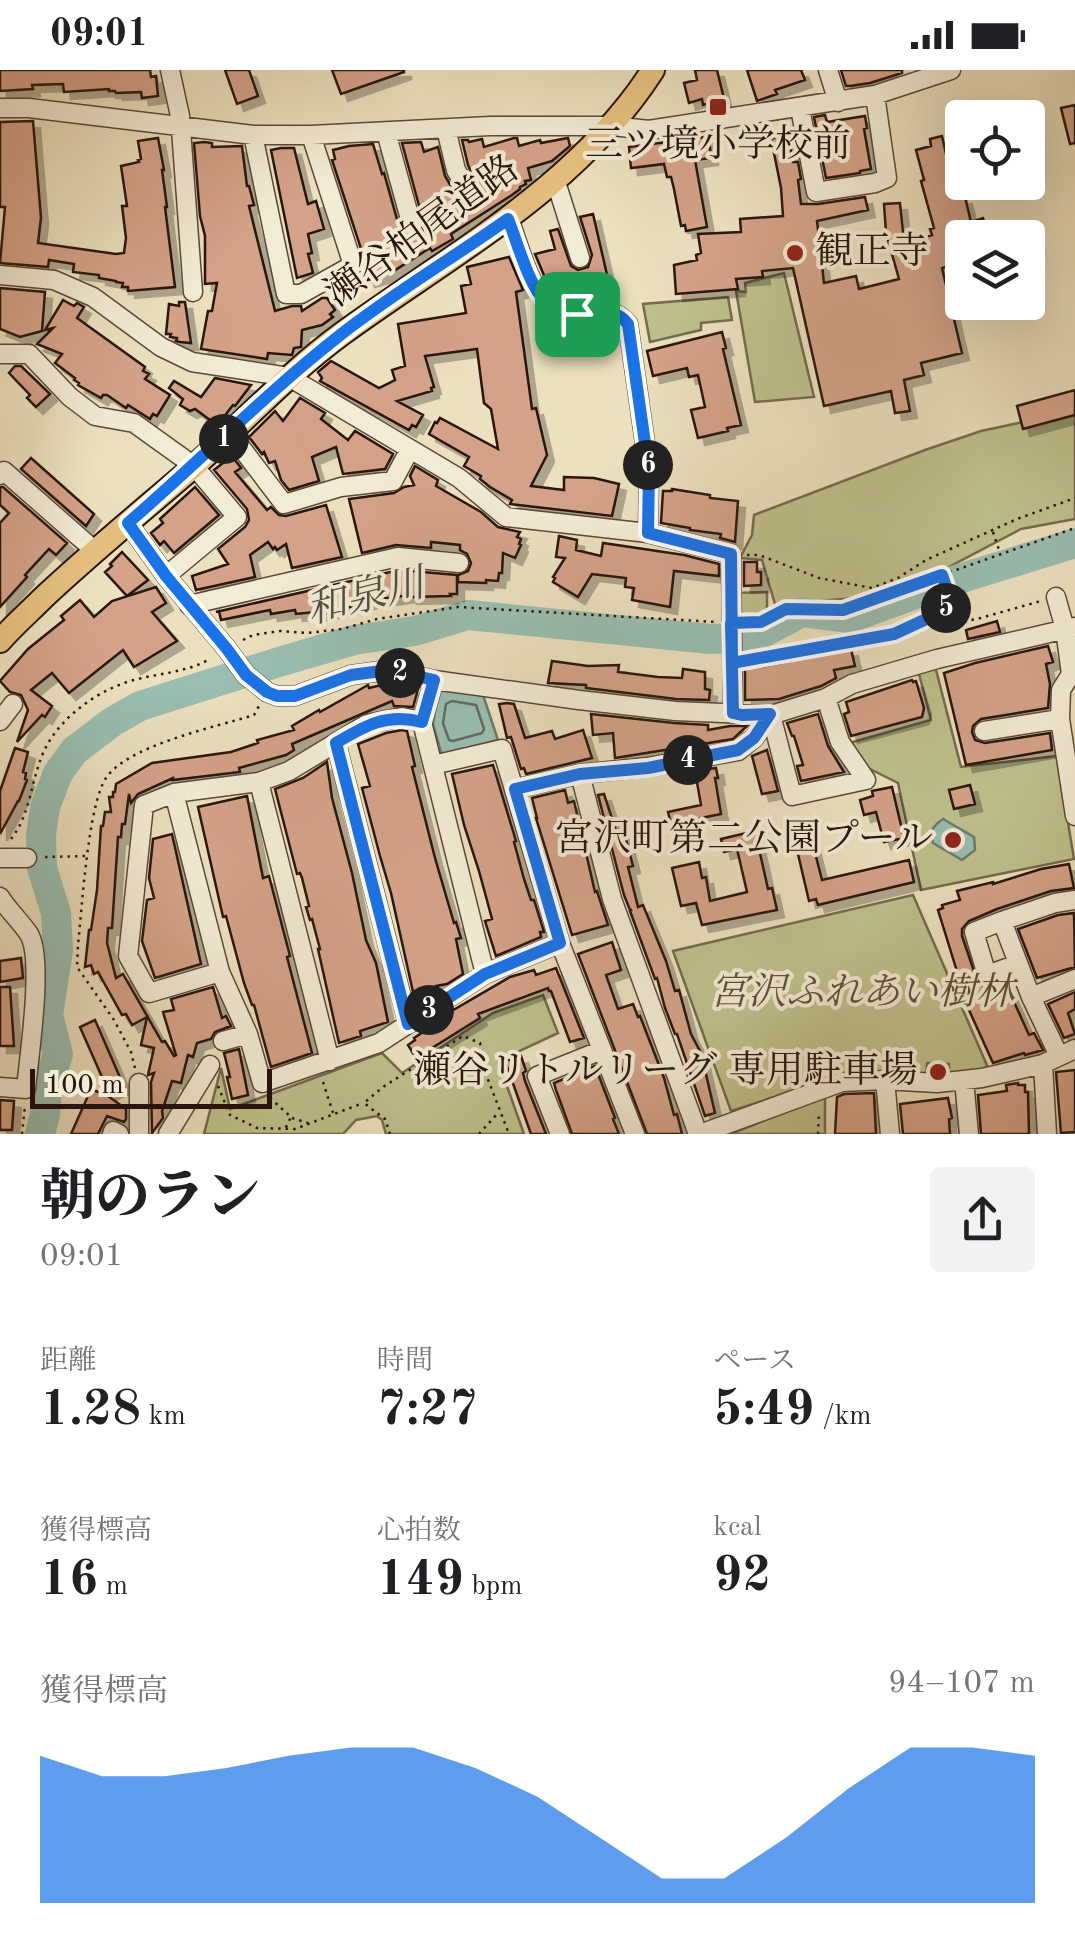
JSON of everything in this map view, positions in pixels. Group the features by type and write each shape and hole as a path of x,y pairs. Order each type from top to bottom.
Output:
{"main road":[{"name":"瀬谷柏尾道路","path":"2,635 289,377 342,334 508,219 556,179 612,126 646,74"}],"street":[{"path":"170,70 180,126 193,292"},
{"path":"828,70 838,102"},
{"path":"0,108 30,108 253,135 446,128 612,126 650,130 875,95 952,70"},
{"path":"800,108 816,192 875,182 887,178 875,95"},
{"path":"446,128 456,170 465,186"},
{"path":"386,132 406,221"},
{"path":"253,135 286,294 301,294 353,265 312,135"},
{"path":"556,179 580,258"},
{"path":"508,219 536,287 546,301 577,314 621,315 628,324 649,471 648,533"},
{"path":"0,275 54,280 93,297 161,347 192,362 289,377 459,478 506,517 648,533 731,554 733,713"},
{"path":"0,354 29,354 70,397 96,416 134,423 194,466 237,518 166,576"},
{"path":"230,432 284,504 340,487 392,481 410,449"},
{"path":"0,475 4,471 94,550"},
{"path":"128,523 246,675 277,696 295,696 351,675 389,670 434,680 675,711 770,714 938,659 1070,628"},
{"path":"189,605 398,557 459,564"},
{"path":"1056,596 1070,628 1071,674 1060,719 1075,816"},
{"path":"434,680 422,722 485,974"},
{"path":"770,714 792,796 866,780 840,742 826,698"},
{"path":"0,721 13,704"},
{"path":"515,789 580,774 648,768 738,750 754,738 770,714"},
{"path":"220,972 149,993 128,956 144,805 174,793 259,782 289,770 367,724 402,717 422,722"},
{"path":"984,731 1060,719"},
{"path":"336,743 408,1024"},
{"path":"432,765 502,749 560,943 634,1134"},
{"path":"580,774 612,900 699,1134 842,1082 936,1083 973,1079 1059,1056"},
{"path":"259,782 324,1063"},
{"path":"174,793 220,972 248,1034 262,1084 379,1042 485,974 560,943"},
{"path":"4,850 26,858"},
{"path":"0,897 30,936 36,961 26,1088 0,1087"},
{"path":"1018,964 988,975 974,932 1055,903 1075,900"},
{"path":"1002,921 1059,1056 1047,1134"},
{"path":"1032,997 1075,979"},
{"path":"224,1040 248,1034"},
{"path":"560,1134 538,1076 602,1050"},
{"path":"168,1134 209,1067"},
{"path":"969,1134 973,1079"},
{"path":"885,1080 890,1134"},
{"path":"139,1083 140,1134"}],"path":[{"path":"731,554 759,555 820,578 872,588 993,530 1075,498"},
{"path":"4,850 26,808 43,752 66,718 126,682 180,672 254,635 342,629 458,606 761,622 786,609 843,610 1075,528"},
{"path":"993,530 1000,554"},
{"path":"894,634 952,604 942,575"},
{"path":"732,660 977,619 1056,596"},
{"path":"60,857 88,856"},
{"path":"209,1067 230,1115 257,1128 295,1129 364,1103 383,1086 463,1036 480,1043 487,1078 509,1134"},
{"path":"324,1063 334,1114"},
{"path":"262,1084 268,1096 291,1117 310,1124"},
{"path":"22,1134 26,1088"},
{"path":"818,1134 820,1090"},
{"path":"364,1103 385,1119 390,1134"},
{"path":"479,1134 500,1110"},
{"path":"285,1129 291,1117"}],"green space":[{"path":"784,273 814,397 755,402 736,291 746,292 745,283"},
{"path":"728,297 732,320 701,323 701,330 650,342 643,304"},
{"path":"1075,411 1075,519 1021,529 943,570 871,597 775,604 762,560 740,558 752,535 754,515 981,431"},
{"path":"767,592 767,618 737,621 738,593"},
{"path":"935,666 961,767 1057,756 1074,859 921,890 898,783 870,769 846,744 931,720 918,670"},
{"name":"宮沢ふれあい樹林","path":"913,895 989,1070 949,1077 949,1064 927,1063 926,1078 826,1081 731,1111 673,951"},
{"path":"543,995 558,1033 498,1061 524,1134 386,1134 377,1116 356,1120 343,1134 204,1134 221,1068 230,1109 382,1053 402,1073 493,1013"},
{"name":"宮沢ふれあい樹林","path":"825,1096 825,1134 730,1134 738,1131"}],"water":[{"path":"443,690 483,695 498,740 441,752 433,724 438,693"},
{"name":"宮沢町第二公園プール","path":"943,819 974,837 975,850 962,860 933,843 933,829"}],"building":[{"path":"0,70 150,70 151,77 156,76 158,96 142,98 141,92 116,93 109,89 64,92 63,84 0,91"},
{"path":"225,70 249,70 258,96 237,104"},
{"path":"332,70 404,70 404,72 341,94"},
{"path":"695,70 717,70 724,99 703,105 702,99 689,103 684,83 697,80"},
{"path":"747,70 801,70 805,80 757,101"},
{"path":"841,70 902,70 902,73 846,86"},
{"path":"1075,105 1075,143 1070,144 1061,108"},
{"path":"825,115 827,122 865,116 871,169 826,178 814,117"},
{"path":"33,121 41,218 38,243 116,254 124,253 126,238 122,206 127,206 121,166 139,162 138,141 158,138 175,287 128,291 123,283 73,272 74,264 49,260 48,267 0,263 5,207 0,207 0,122"},
{"path":"788,132 793,162 798,162 801,204 865,197 868,210 817,221 824,283 856,276 859,289 899,279 886,233 884,204 900,203 904,242 932,235 930,229 934,228 916,150 931,146 930,139 942,136 945,200 966,200 971,220 945,220 945,320 954,320 962,353 921,363 924,375 904,380 910,411 895,413 891,391 824,406 793,268 762,271 763,277 736,279 738,289 676,294 674,265 697,260 696,255 701,253 698,234 741,232 740,219 783,216 771,138"},
{"path":"514,138 519,146 568,138 570,146 552,161 528,168 531,180 451,234 453,239 432,251 430,248 389,274 368,280 365,269 385,255 365,261 332,160 333,150 373,144 400,230 414,238 422,234 424,224 402,143 421,142 424,152 438,147 445,176 455,193 466,198 475,193 477,185 462,140 482,139 484,147"},
{"path":"709,139 711,158 695,160 707,227 686,231 685,225 681,226 671,177 667,177 664,164 631,168 629,147"},
{"path":"194,143 212,143 212,147 242,146 247,186 254,205 249,206 275,311 301,306 302,311 322,298 327,298 335,310 330,314 333,317 322,325 302,330 301,347 294,348 292,355 268,353 267,359 201,349 217,283 205,284 205,236"},
{"path":"294,148 308,204 316,201 324,229 308,234 313,273 297,278 271,150"},
{"path":"593,214 608,279 590,284 588,278 552,285 535,254 555,249 550,231 558,229 571,266 578,270 588,267 592,255 580,217"},
{"path":"509,257 523,290 516,292 532,409 536,408 547,455 531,486 564,490 564,477 619,484 612,516 510,504 512,500 464,466 469,457 429,434 440,418 498,449 491,409 484,403 477,349 425,356 432,391 397,401 423,415 416,427 412,425 409,430 320,381 318,372 331,361 379,388 395,380 392,370 405,366 398,324 466,313 461,286 471,284 467,267"},
{"path":"0,288 45,292 42,331 20,337 0,329"},
{"path":"63,300 84,307 77,318 145,367 143,371 149,374 145,379 170,395 157,416 153,414 150,419 107,395 101,398 78,385 55,363 62,354 37,344 53,328 45,330"},
{"path":"179,302 185,302 191,343 176,341 177,338 166,334 169,304 179,306"},
{"path":"722,332 741,425 698,438 691,410 705,407 698,375 689,377 687,368 653,376 647,351"},
{"path":"15,366 21,366 50,394 36,407 9,373"},
{"path":"215,378 251,385 219,423 180,405 183,399 169,388 174,381 201,397"},
{"path":"1075,390 1075,415 1023,429 1017,406"},
{"path":"300,398 325,413 321,419 348,440 355,431 393,454 385,469 343,474 336,447 312,457 319,481 289,490 275,461 269,463 249,437 275,411 283,421"},
{"path":"232,456 241,468 235,472 267,510 271,507 286,516 326,505 342,557 292,568 286,544 277,550 268,542 250,555 255,577 196,590 192,576 228,564 218,549 249,520 247,509 214,470"},
{"path":"31,458 94,514 86,526 21,469"},
{"path":"415,466 438,480 436,486 481,512 498,527 520,532 517,537 521,545 515,558 503,553 498,581 458,582 458,575 468,571 471,563 460,545 431,542 431,548 396,545 362,553 349,499 394,493 414,485 410,476"},
{"path":"0,487 67,543 56,555 49,549 0,607 0,523 9,513 0,505"},
{"path":"195,487 219,515 174,553 164,541 160,545 151,533 163,523 160,519"},
{"path":"672,489 738,501 735,542 720,538 721,534 661,523 663,491"},
{"path":"559,536 577,540 576,550 601,556 603,543 684,555 719,564 719,576 674,571 670,607 632,600 634,588 625,587 626,578 592,574 578,597 553,582 565,558 556,557"},
{"path":"122,552 148,580 127,596 105,572"},
{"path":"744,562 757,562 761,585 744,586"},
{"path":"399,570 457,575 457,594 451,596 410,595 316,614 296,614 295,610 271,614 270,610 221,620 219,611"},
{"path":"156,587 166,603 152,612 177,641 134,667 123,650 69,693 52,673 31,690 52,706 17,742 28,710 21,695 10,692 0,681 28,649 64,620 61,616 80,600 94,617 112,601"},
{"path":"997,621 1000,632 968,639 966,630"},
{"path":"1048,646 1053,662 1046,664 1050,684 1048,708 981,719 972,732 975,740 985,743 1050,733 1052,750 966,765 944,673"},
{"path":"851,649 855,666 834,670 836,678 821,686 779,699 745,700 745,667"},
{"path":"552,661 619,665 618,672 658,677 682,678 683,669 705,672 709,700 548,683"},
{"path":"916,681 924,708 922,717 851,736 844,714 849,712 846,702"},
{"path":"390,683 418,689 413,707 394,706 392,701 292,744 294,750 286,755 239,768 240,772 173,778 138,794 131,803 129,794 125,824 118,837 112,928 108,928 107,943 116,978 123,974 174,1056 163,1012 174,1010 171,999 213,987 222,1018 226,1016 231,1026 197,1043 193,1057 188,1055 181,1083 172,1081 163,1118 152,1133 154,1073 148,1075 154,1048 141,1045 147,1017 132,1025 126,1014 122,1015 98,972 94,974 91,965 85,967 97,890 101,826 105,812 111,812 109,797 113,797 116,784 152,763 231,752 258,743 257,740 294,730 292,726 368,685 369,688"},
{"path":"499,704 514,704 525,738 552,731 555,739 583,730 592,758 526,774 511,737 507,738"},
{"path":"591,714 708,725 708,730 747,726 733,739 615,758 613,733 593,735"},
{"path":"818,714 828,746 844,772 801,781 797,766 803,765 787,723"},
{"path":"407,731 435,858 461,938 456,939 463,974 415,1001 362,788 370,786 358,744"},
{"path":"15,748 28,752 23,772 27,780 0,834 0,791"},
{"path":"767,750 778,791 762,794 752,756"},
{"path":"327,762 332,798 388,1022 339,1043 320,949 275,789 303,778"},
{"path":"493,765 524,879 544,932 540,932 541,937 496,956 485,921 492,919 452,774"},
{"path":"716,768 721,814 671,824 668,812 701,805 695,771"},
{"path":"970,785 975,804 954,809 949,790"},
{"path":"892,787 904,838 884,842 876,812 864,815 860,800 873,796 872,791"},
{"path":"565,790 568,803 574,801 595,892 608,925 572,935 532,798"},
{"path":"604,794 617,834 624,832 638,907 643,905 701,1053 715,1113 705,1116 624,895 598,795"},
{"path":"247,796 263,878 269,876 312,1053 271,1067 226,916 223,917 198,807"},
{"path":"755,831 768,889 772,888 777,910 702,925 696,903 681,906 672,868 699,862 710,901 747,892 737,849 724,852 721,839"},
{"path":"810,833 822,880 909,860 914,882 818,905 816,899 809,901 794,837"},
{"path":"172,834 201,964 155,978 142,941 147,900 154,898 149,878 153,839"},
{"path":"1069,864 1074,888 1051,891 997,909 969,921 962,929 978,983 986,987 1005,982 1029,1035 1034,1033 1043,1050 993,1063 969,1010 938,910 960,900 957,891"},
{"path":"1074,913 1075,967 1037,978 1018,929"},
{"path":"612,942 621,970 606,975 618,1009 633,1004 640,1016 682,1134 647,1134 578,954"},
{"path":"21,958 23,978 0,982 0,961"},
{"path":"556,968 584,1038 570,1042 548,988 478,1014 480,1018 416,1058 408,1045 450,1012 510,977 534,970 536,975"},
{"path":"0,987 10,987 14,1046 0,1046"},
{"path":"1075,992 1075,1009 1068,1013 1075,1034 1064,1038 1048,1004"},
{"path":"95,1020 122,1082 122,1087 109,1093 80,1027"},
{"path":"239,1049 248,1095 232,1099 224,1053"},
{"path":"521,1056 525,1081 546,1134 531,1134 505,1061"},
{"path":"595,1066 619,1134 572,1134 556,1090 554,1083"},
{"path":"1075,1070 1075,1132 1061,1133 1056,1072"},
{"path":"1006,1085 1025,1085 1028,1092 1029,1134 981,1134 978,1095 1007,1091"},
{"path":"91,1089 126,1109 126,1119 124,1122 107,1116 98,1134 71,1134"},
{"path":"874,1093 876,1134 835,1134 837,1097"},
{"path":"948,1098 950,1134 903,1134 900,1104"},
{"path":"0,1100 14,1101 12,1130 0,1130"}],"waterway":[{"name":"和泉川","path":"40,1134 47,1089 58,1054 48,1015 58,950 56,913 42,868 45,807 58,773 74,751 140,706 354,640 415,631 468,615 710,639 755,637 802,612 850,618 1075,543"}],"place":[{"name":"三ツ境小学校前","path":"718,107"},
{"name":"観正寺","path":"795,253"},
{"name":"宮沢町第二公園プール","path":"953,840"},
{"name":"瀬谷リトルリーグ 専用駐車場","path":"938,1072"}],"route":[{"path":"577,314 546,301 536,287 508,219 342,334 128,523 246,675 267,692 295,696 351,675 389,670 434,680 422,722 402,717 367,724 336,743 408,1024 485,974 560,943 515,789 580,774 648,768 738,750 754,738 770,714 733,713 731,623 761,622 786,609 843,610 942,575 952,604 894,634 732,663 731,623 731,554 648,533 649,471 628,324 621,315 608,312 577,314"}]}
